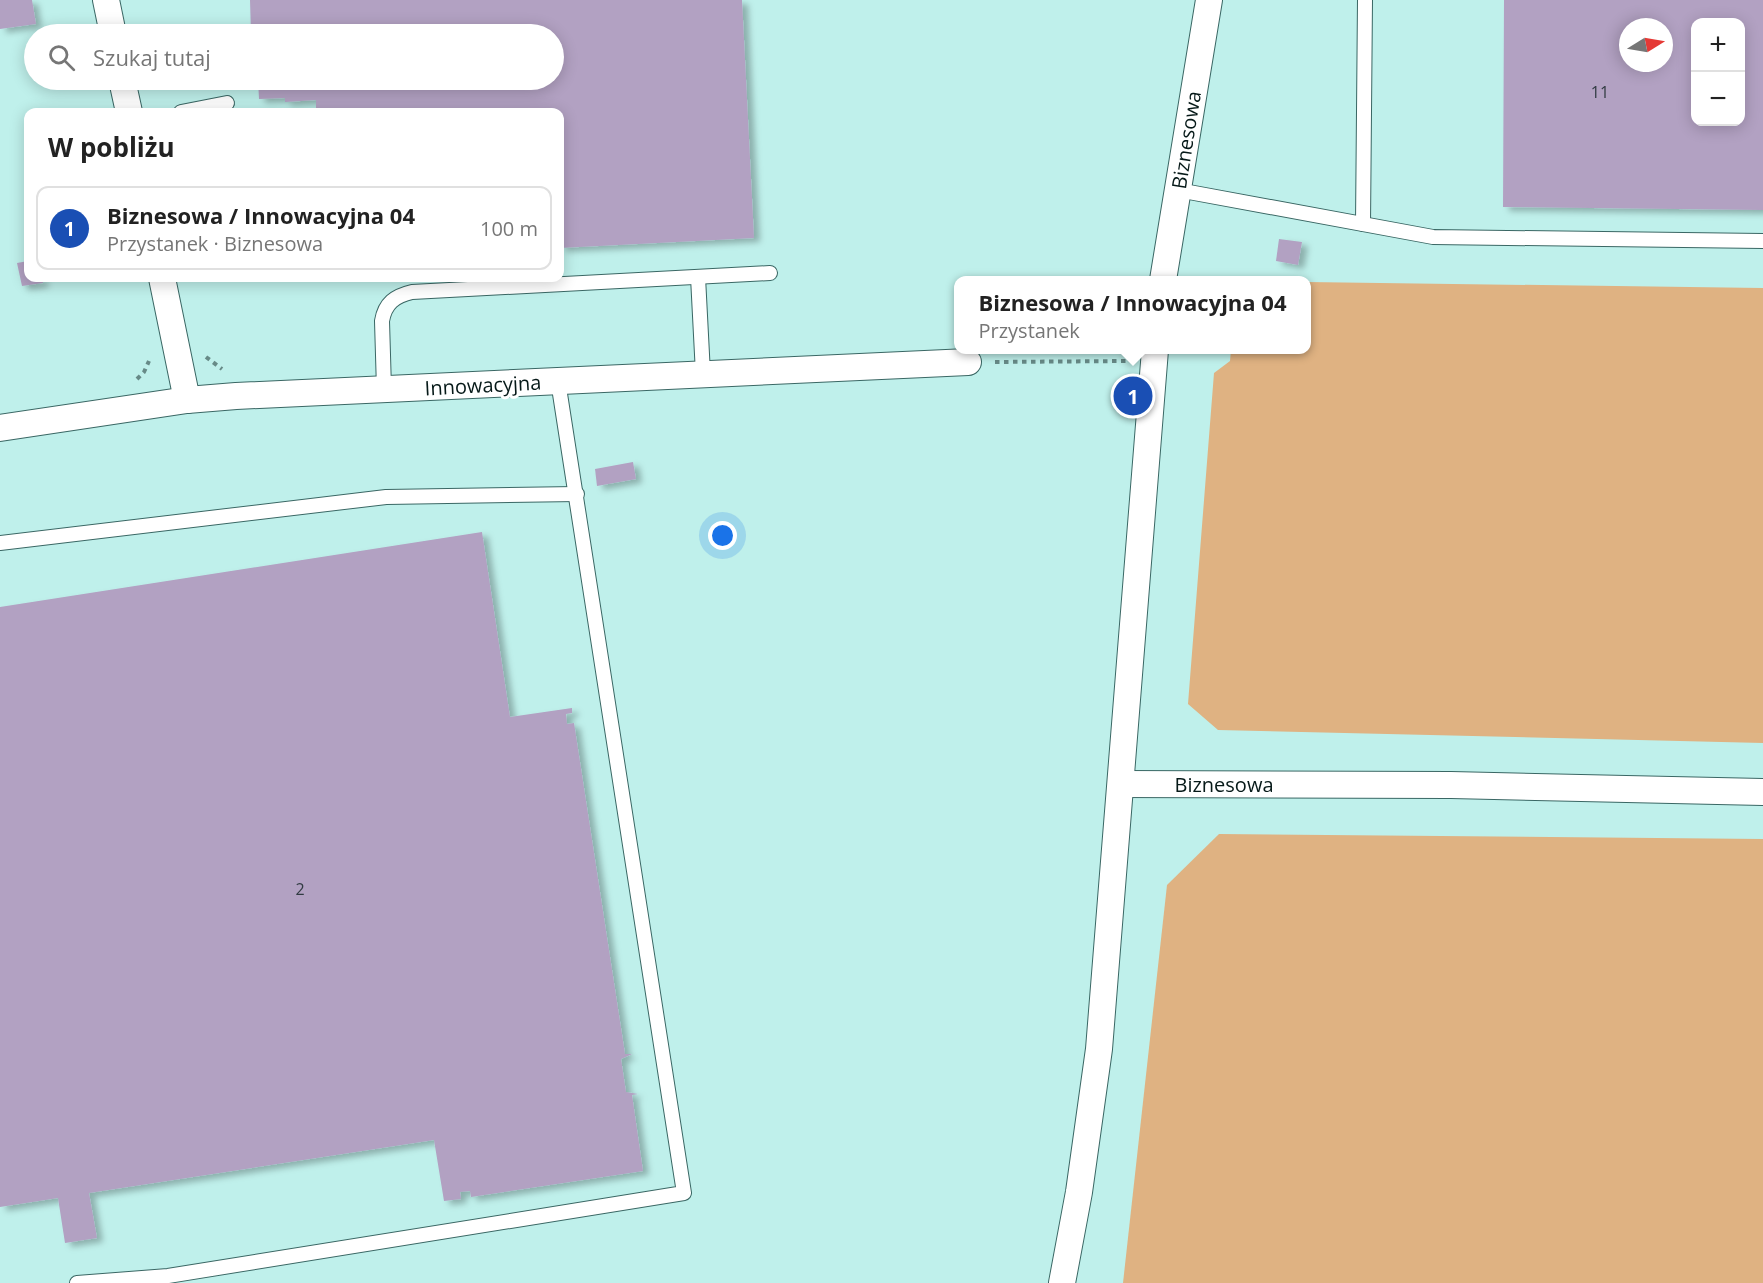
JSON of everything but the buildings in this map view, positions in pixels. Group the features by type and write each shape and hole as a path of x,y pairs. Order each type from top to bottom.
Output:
{"street":[{"path":"106,0 111,24"},
{"name":"Biznesowa","path":"1164,276 1209,0"},
{"path":"125,90 128,108"},
{"path":"163,282 187,400"},
{"path":"1062,1283 1079,1192 1100,1049 1155,355"},
{"name":"Innowacyjna","path":"1,423 236,396 968,362"},
{"name":"Biznesowa","path":"1121,784 1451,785 1763,792"}],"lane":[{"path":"1363,224 1365,0"},
{"path":"201,108 227,103"},
{"path":"1178,190 1433,237 1763,240"},
{"path":"384,389 383,311 390,301 400,295 412,292 770,273"},
{"path":"698,276 703,374"},
{"path":"77,1283 168,1276 684,1193 558,381"},
{"path":"0,543 386,497 577,494"}],"path":[{"path":"968,362 1155,355"},
{"path":"205,356 216,366 235,374 236,396"},
{"path":"130,408 126,386 144,372 150,359"}],"shaded area":[{"path":"1311,282 1763,288 1763,743 1218,730 1188,704 1214,373 1230,361 1231,354 1311,354"},
{"path":"1219,834 1763,839 1763,1283 1123,1283 1167,885"}],"place":[{"name":"Biznesowa / Innowacyjna 04","path":"1133,396"}]}
